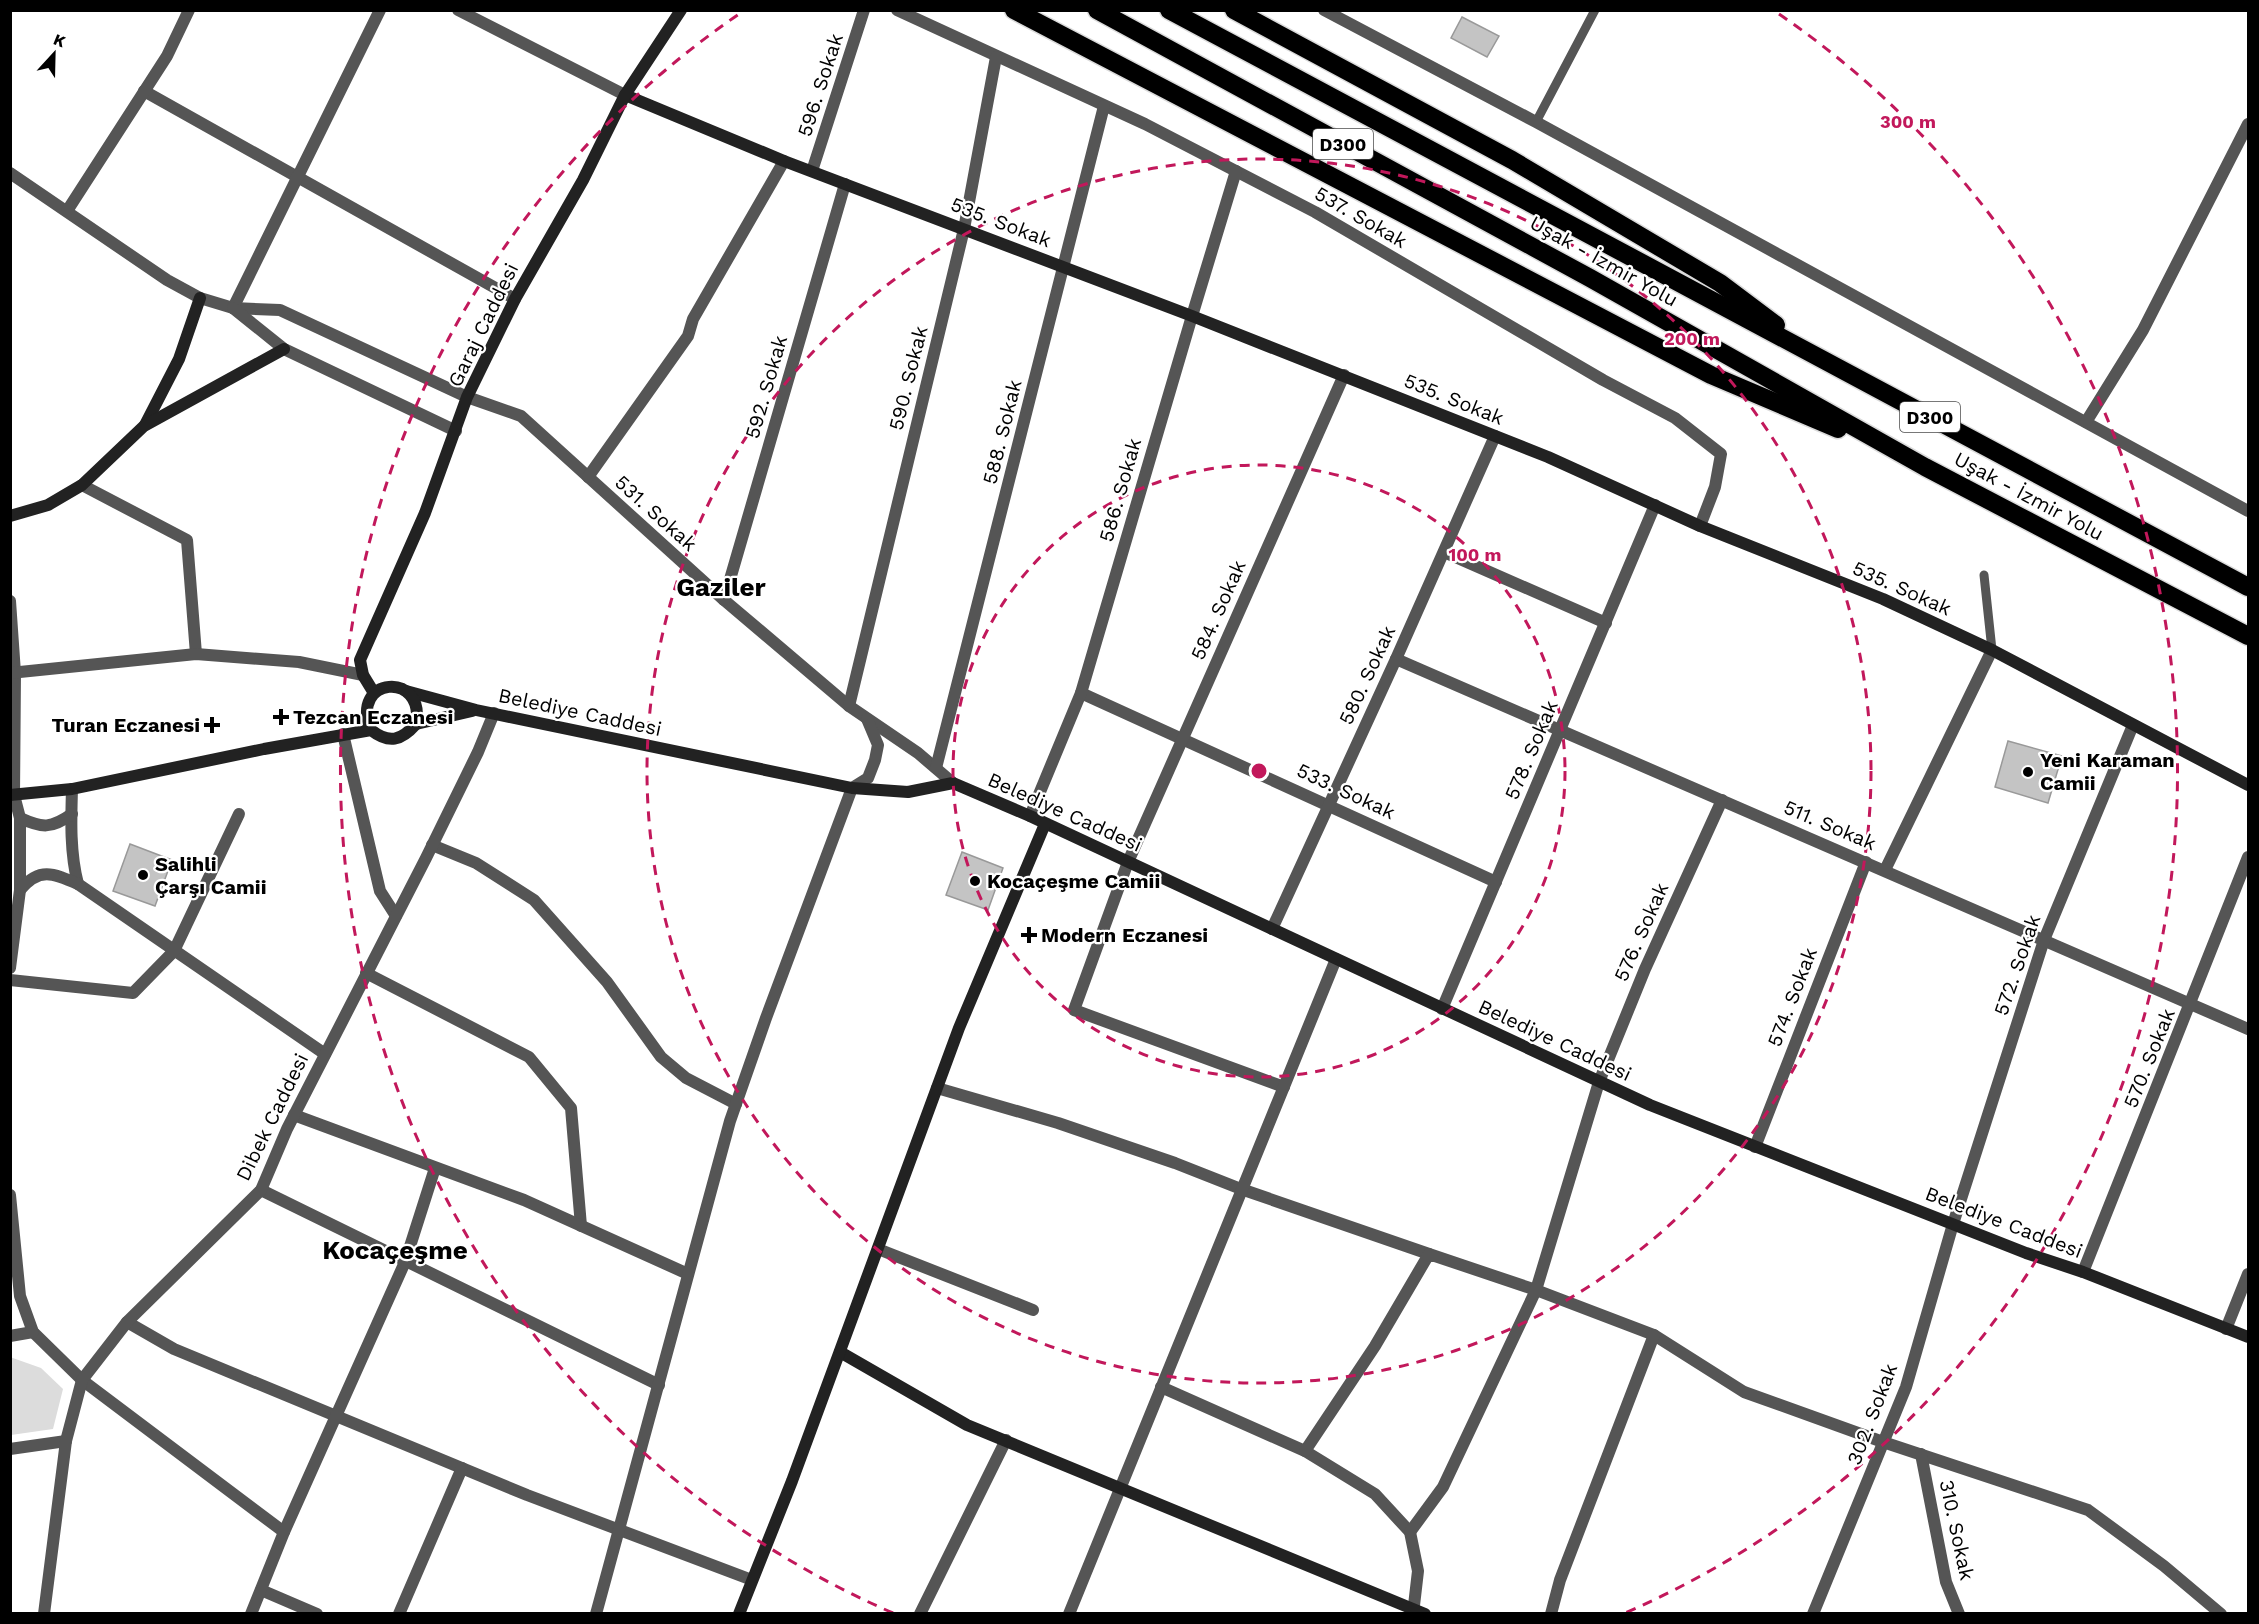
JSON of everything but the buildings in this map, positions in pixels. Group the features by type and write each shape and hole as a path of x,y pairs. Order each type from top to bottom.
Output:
{"highway":[{"path":"1014,10 1711,375 1925,467"},
{"name":"Uşak - İzmir Yolu","path":"1097,10 1590,278 1925,467 2248,636"},
{"name":"Uşak - İzmir Yolu","path":"1169,10 2248,587"},
{"path":"1234,10 1512,160 1711,277 1821,358"}],"street":[{"path":"67,211 167,56 189,10"},
{"path":"234,308 381,10"},
{"path":"458,10 625,95"},
{"name":"Garaj Caddesi","path":"363,675 360,660 364,647 425,513 468,397 514,299 583,180 625,95 681,10"},
{"name":"596. Sokak","path":"812,171 864,10"},
{"name":"537. Sokak","path":"897,10 1145,124 1315,212 1602,380 1675,418 1721,454 1715,487 1700,526"},
{"path":"1324,10 1536,122 2248,511"},
{"name":"590. Sokak","path":"849,706 964,229 996,57"},
{"path":"144,91 514,299"},
{"name":"535. Sokak","path":"625,95 845,184 1344,375 1548,457 1700,526 1883,599 1992,650 2248,785"},
{"name":"588. Sokak","path":"936,768 1104,106"},
{"path":"2086,422 2143,330 2248,124"},
{"path":"588,477 688,336 693,320 784,160"},
{"name":"586. Sokak","path":"1030,816 1081,693 1236,171"},
{"path":"10,173 167,280 200,298 234,308 284,349 456,431"},
{"name":"592. Sokak","path":"724,600 845,184"},
{"path":"144,426 179,359 200,298"},
{"name":"531. Sokak","path":"234,308 280,310 468,397 521,416 724,600 849,706 918,753 952,783"},
{"path":"10,516 48,505 82,485 144,426 284,349"},
{"name":"584. Sokak","path":"1284,1086 1074,1010 1128,862 1344,375"},
{"name":"580. Sokak","path":"1272,929 1495,436"},
{"path":"82,485 187,540 196,654"},
{"name":"578. Sokak","path":"1442,1009 1655,506"},
{"path":"1444,552 1606,623"},
{"path":"10,601 13,673 12,795 20,818 20,890 14,910 10,968"},
{"path":"1885,870 1992,650"},
{"path":"13,673 196,654 299,662 363,675 374,693"},
{"name":"511. Sokak","path":"1396,659 2248,1029"},
{"path":"370,730 366,707 374,693 390,686 406,691 416,702 418,710 416,724"},
{"name":"Belediye Caddesi","path":"406,691 476,710 852,788 908,792 952,783 1030,816 1650,1105 2026,1253 2083,1272 2248,1337"},
{"name":"533. Sokak","path":"1081,693 1496,882"},
{"path":"12,795 72,789 370,730 384,739 392,740 405,735 416,724 476,710"},
{"name":"Dibek Caddesi","path":"44,1614 66,1441 82,1380 127,1322 261,1191 294,1115 432,845 494,713"},
{"path":"596,1614 736,1104 765,1018 852,788 868,778 875,760 878,745 867,719"},
{"name":"572. Sokak","path":"1953,1224 2044,940 2133,725"},
{"path":"343,734 380,891 396,916"},
{"path":"72,789 74,870 78,884"},
{"name":"576. Sokak","path":"1410,1532 1443,1487 1536,1290 1599,1082 1645,969 1722,800"},
{"path":"20,818 37,825 50,825 58,824 72,814"},
{"path":"10,980 133,993 174,951 239,814"},
{"path":"739,1614 792,1481 959,1028 1046,824"},
{"path":"432,845 476,863 534,900 607,982 661,1057 686,1078 736,1104"},
{"name":"570. Sokak","path":"2083,1272 2248,857"},
{"name":"574. Sokak","path":"1755,1146 1866,862"},
{"path":"20,890 29,879 41,873 59,876 78,884 325,1054"},
{"path":"1069,1614 1336,959"},
{"path":"366,973 529,1057 536,1065 571,1108 581,1226"},
{"path":"937,1088 1058,1124 1175,1163 1241,1189 1536,1290 1654,1335 1744,1392 1883,1442 2088,1510 2164,1566 2221,1614"},
{"path":"294,1115 524,1200 688,1274"},
{"path":"251,1614 284,1533 405,1262 435,1168"},
{"path":"261,1191 659,1385"},
{"path":"10,1195 20,1296 33,1332 82,1380 284,1533"},
{"name":"302. Sokak","path":"1813,1614 1906,1387 1953,1224"},
{"path":"878,1249 1033,1310"},
{"path":"1305,1451 1375,1346 1429,1254"},
{"path":"2226,1329 2248,1274"},
{"path":"127,1322 174,1349 336,1416 618,1530 752,1580"},
{"path":"10,1335 33,1332"},
{"path":"1551,1614 1560,1580 1654,1335"},
{"path":"840,1352 967,1425 1418,1612 1418,1571 1410,1532 1375,1494 1305,1451 1161,1387"},
{"path":"920,1614 1006,1440"},
{"path":"10,1449 66,1441"},
{"name":"310. Sokak","path":"1921,1454 1946,1582 1959,1614"},
{"path":"399,1614 462,1468"},
{"path":"261,1590 318,1614"}],"lane":[{"path":"1536,122 1595,10"},
{"path":"1984,575 1992,650"}],"shaded area":[{"path":"10,1357 41,1368 63,1389 53,1429 11,1435"}],"place":[{"name":"Tezcan Eczanesi","path":"281,717"},
{"name":"Turan Eczanesi","path":"212,725"},
{"name":"Yeni Karaman Camii","path":"2028,772"},
{"name":"Salihli Çarşı Camii","path":"143,875"},
{"name":"Kocaçeşme Camii","path":"975,881"},
{"name":"Modern Eczanesi","path":"1029,935"}],"district":[{"name":"Gaziler","path":"721,587"},
{"name":"Kocaçeşme","path":"395,1250"}]}
